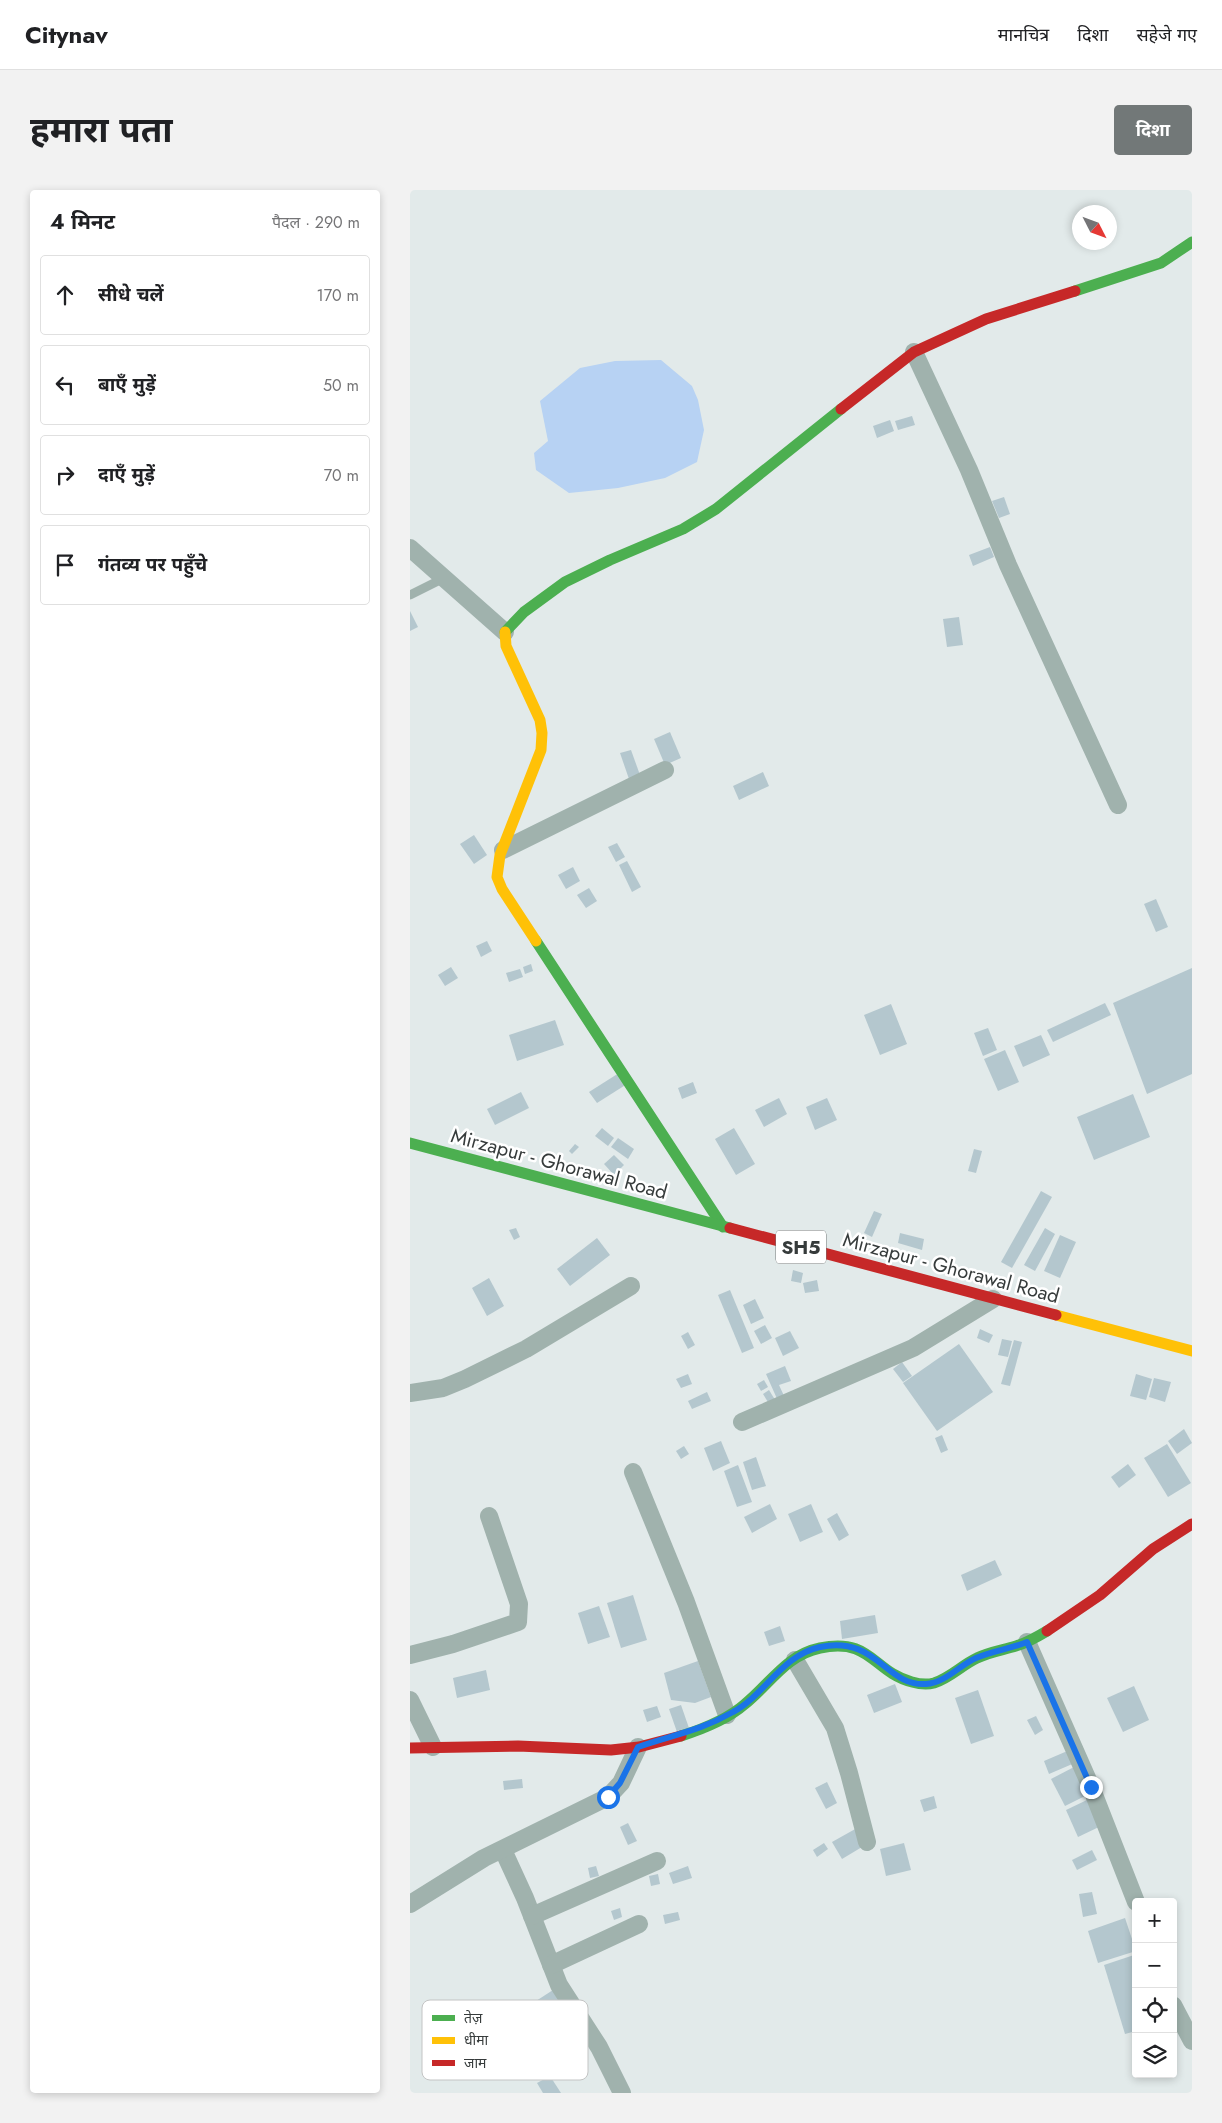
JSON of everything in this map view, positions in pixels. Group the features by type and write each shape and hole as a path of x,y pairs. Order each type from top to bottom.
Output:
{"street":[{"path":"723,1227 502,889 497,877 497,866 541,750 542,733 540,720 506,646 505,632 520,614 549,590 574,576 685,528 716,509 914,352 986,318 1161,263 1192,242"},
{"path":"914,352 969,470 1008,565 1118,805"},
{"path":"410,548 505,632"},
{"path":"503,850 666,770"},
{"name":"Mirzapur - Ghorawal Road","path":"410,1143 1192,1351"},
{"path":"410,1393 442,1388 465,1379 526,1349 631,1286"},
{"path":"742,1422 913,1348 993,1299"},
{"path":"633,1472 686,1602 727,1715"},
{"path":"410,1655 454,1644 518,1622 519,1604 489,1516"},
{"path":"410,1748 533,1746 599,1750 638,1747 707,1726 727,1715 746,1704 774,1674 803,1654 817,1648 848,1645 873,1656 905,1680 927,1684 944,1678 976,1658 1027,1642 1078,1612 1111,1587 1149,1552 1192,1524"},
{"path":"1027,1642 1091,1787 1134,1898"},
{"path":"795,1660 835,1728 850,1773 867,1842"},
{"path":"410,1700 433,1747"},
{"path":"410,1904 484,1858 608,1797 620,1783 638,1747"},
{"path":"503,1850 559,1985 569,2000"},
{"path":"532,1916 657,1861"},
{"path":"551,1965 639,1924"},
{"path":"1177,2013 1192,2041"},
{"path":"588,2030 599,2047 622,2093"}],"lane":[{"path":"410,595 444,578"}],"water":[{"path":"661,360 692,386 698,400 704,430 697,462 665,478 618,488 569,493 536,470 534,453 548,441 540,401 580,368 615,361"}],"building":[{"path":"912,416 915,425 898,430 895,421"},
{"path":"890,420 894,431 877,438 873,426"},
{"path":"1004,497 1010,514 999,518 992,501"},
{"path":"990,547 994,557 973,566 969,555"},
{"path":"410,611 418,627 410,631"},
{"path":"959,617 963,645 947,647 943,619"},
{"path":"670,732 681,758 665,765 654,739"},
{"path":"631,750 640,775 629,779 620,753"},
{"path":"763,772 769,786 739,800 733,786"},
{"path":"474,835 487,855 474,864 460,844"},
{"path":"617,843 625,857 616,862 608,847"},
{"path":"627,861 641,887 632,892 619,865"},
{"path":"573,867 580,881 566,889 558,875"},
{"path":"589,888 597,901 586,908 577,895"},
{"path":"1156,899 1168,927 1156,932 1144,904"},
{"path":"487,941 492,951 481,957 476,946"},
{"path":"531,964 533,971 525,974 523,967"},
{"path":"451,967 458,978 445,986 438,975"},
{"path":"1192,968 1192,1074 1147,1094 1113,1003"},
{"path":"520,969 523,977 509,982 506,973"},
{"path":"1105,1003 1111,1015 1053,1042 1047,1030"},
{"path":"891,1004 907,1044 880,1055 864,1015"},
{"path":"555,1020 564,1045 517,1061 509,1035"},
{"path":"988,1028 997,1050 983,1056 974,1033"},
{"path":"1041,1035 1050,1055 1023,1067 1014,1046"},
{"path":"1005,1050 1019,1082 998,1091 984,1059"},
{"path":"619,1073 627,1084 597,1103 589,1092"},
{"path":"693,1082 697,1093 682,1099 678,1088"},
{"path":"521,1092 529,1108 495,1125 487,1109"},
{"path":"1133,1094 1150,1137 1094,1160 1077,1117"},
{"path":"779,1098 787,1114 764,1127 755,1110"},
{"path":"827,1098 837,1120 815,1130 806,1107"},
{"path":"602,1128 614,1138 608,1146 595,1136"},
{"path":"734,1128 755,1164 736,1175 715,1139"},
{"path":"618,1138 634,1149 628,1159 611,1147"},
{"path":"575,1144 579,1147 572,1154 569,1151"},
{"path":"974,1149 982,1151 976,1173 968,1171"},
{"path":"614,1155 624,1165 614,1175 604,1164"},
{"path":"1041,1191 1052,1197 1012,1268 1001,1262"},
{"path":"874,1211 882,1214 872,1237 864,1233"},
{"path":"516,1228 520,1237 514,1240 509,1230"},
{"path":"1045,1228 1055,1234 1035,1271 1024,1265"},
{"path":"900,1233 924,1239 922,1250 898,1243"},
{"path":"1060,1235 1076,1242 1060,1278 1044,1271"},
{"path":"597,1238 610,1255 570,1286 557,1269"},
{"path":"793,1270 803,1273 801,1283 791,1281"},
{"path":"489,1278 504,1306 487,1316 472,1288"},
{"path":"817,1280 819,1291 805,1293 803,1283"},
{"path":"730,1290 754,1348 742,1353 718,1295"},
{"path":"755,1299 764,1318 751,1324 743,1305"},
{"path":"765,1325 772,1338 761,1344 754,1331"},
{"path":"980,1329 993,1335 989,1343 977,1338"},
{"path":"790,1331 799,1348 783,1356 775,1338"},
{"path":"688,1332 695,1345 688,1349 681,1336"},
{"path":"1002,1339 1012,1341 1008,1357 998,1355"},
{"path":"1014,1340 1022,1342 1010,1386 1001,1384"},
{"path":"959,1344 993,1392 937,1431 903,1383"},
{"path":"902,1362 912,1376 903,1382 893,1369"},
{"path":"785,1366 791,1381 779,1385 785,1398 778,1401 766,1374"},
{"path":"688,1374 692,1384 681,1388 676,1379"},
{"path":"1136,1374 1152,1379 1146,1400 1130,1396"},
{"path":"1154,1378 1171,1382 1165,1402 1149,1397"},
{"path":"764,1380 768,1387 761,1391 757,1384"},
{"path":"769,1390 777,1403 771,1407 763,1394"},
{"path":"707,1392 711,1401 692,1409 688,1401"},
{"path":"1184,1429 1192,1443 1177,1454 1168,1441"},
{"path":"942,1435 948,1450 941,1453 935,1438"},
{"path":"721,1441 730,1463 713,1471 704,1448"},
{"path":"1167,1444 1191,1483 1168,1497 1144,1458"},
{"path":"684,1446 689,1454 681,1459 676,1451"},
{"path":"756,1457 766,1486 752,1490 743,1462"},
{"path":"1128,1464 1136,1475 1119,1488 1111,1477"},
{"path":"738,1465 752,1502 737,1507 724,1471"},
{"path":"770,1504 777,1519 752,1533 744,1517"},
{"path":"811,1504 823,1532 800,1542 788,1514"},
{"path":"837,1513 849,1535 839,1541 827,1519"},
{"path":"995,1560 1002,1575 967,1591 961,1575"},
{"path":"633,1595 647,1640 621,1648 607,1603"},
{"path":"599,1606 610,1637 588,1644 578,1613"},
{"path":"875,1615 878,1633 842,1639 840,1621"},
{"path":"780,1626 785,1641 769,1646 764,1632"},
{"path":"698,1661 711,1697 695,1703 671,1700 664,1673"},
{"path":"486,1670 490,1690 457,1698 453,1678"},
{"path":"895,1684 902,1702 874,1713 867,1695"},
{"path":"1134,1686 1149,1720 1123,1732 1107,1698"},
{"path":"978,1690 994,1736 971,1744 955,1698"},
{"path":"681,1705 689,1728 677,1732 669,1709"},
{"path":"657,1706 661,1717 647,1722 643,1710"},
{"path":"1036,1716 1043,1730 1035,1735 1027,1720"},
{"path":"1072,1749 1077,1762 1049,1774 1044,1761"},
{"path":"1074,1767 1089,1794 1065,1806 1051,1779"},
{"path":"522,1779 523,1788 504,1790 503,1781"},
{"path":"827,1782 837,1803 826,1809 815,1788"},
{"path":"934,1796 937,1808 924,1812 920,1800"},
{"path":"1089,1799 1101,1826 1078,1837 1066,1810"},
{"path":"628,1823 637,1841 628,1845 620,1827"},
{"path":"857,1828 867,1844 842,1859 832,1842"},
{"path":"824,1843 828,1849 817,1857 813,1850"},
{"path":"904,1843 911,1870 886,1876 880,1849"},
{"path":"1092,1850 1097,1860 1077,1870 1072,1860"},
{"path":"596,1866 599,1876 590,1878 588,1868"},
{"path":"688,1866 692,1878 673,1884 669,1873"},
{"path":"658,1874 660,1884 651,1886 649,1876"},
{"path":"1092,1892 1097,1914 1083,1917 1079,1894"},
{"path":"620,1908 622,1917 614,1920 611,1911"},
{"path":"678,1912 680,1920 665,1924 663,1915"},
{"path":"1125,1918 1132,1939 1132,1952 1098,1963 1088,1931"},
{"path":"1132,1956 1132,2032 1125,2034 1104,1965"},
{"path":"553,1990 560,1999 558,2000 538,2000"},
{"path":"543,2080 553,2080 561,2093 543,2093 537,2083"}],"traffic: fast":[{"path":"1075,291 1161,263 1192,242"},
{"path":"505,632 524,612 565,582 610,560 683,529 716,509 841,409"},
{"path":"536,941 723,1227"},
{"path":"410,1143 730,1228"},
{"path":"681,1736 706,1727 731,1714 797,1657 820,1648 850,1647 861,1651 899,1677 915,1683 929,1684 945,1678 982,1656 1024,1643 1047,1631"}],"traffic: slow":[{"path":"505,632 506,646 540,720 542,733 541,750 500,855 497,877 502,889 536,941"},
{"path":"1056,1315 1192,1351"}],"traffic: jam":[{"path":"841,409 914,352 986,319 1075,291"},
{"path":"730,1228 1056,1315"},
{"path":"1047,1631 1100,1595 1153,1549 1192,1524"},
{"path":"410,1748 518,1746 611,1750 639,1747 681,1736"}],"route":[{"path":"608,1797 620,1783 638,1747 707,1726 733,1713 746,1704 774,1674 803,1654 817,1648 840,1644 860,1649 873,1656 898,1676 911,1682 927,1684 944,1678 976,1658 1007,1650 1027,1642 1091,1787"}]}
